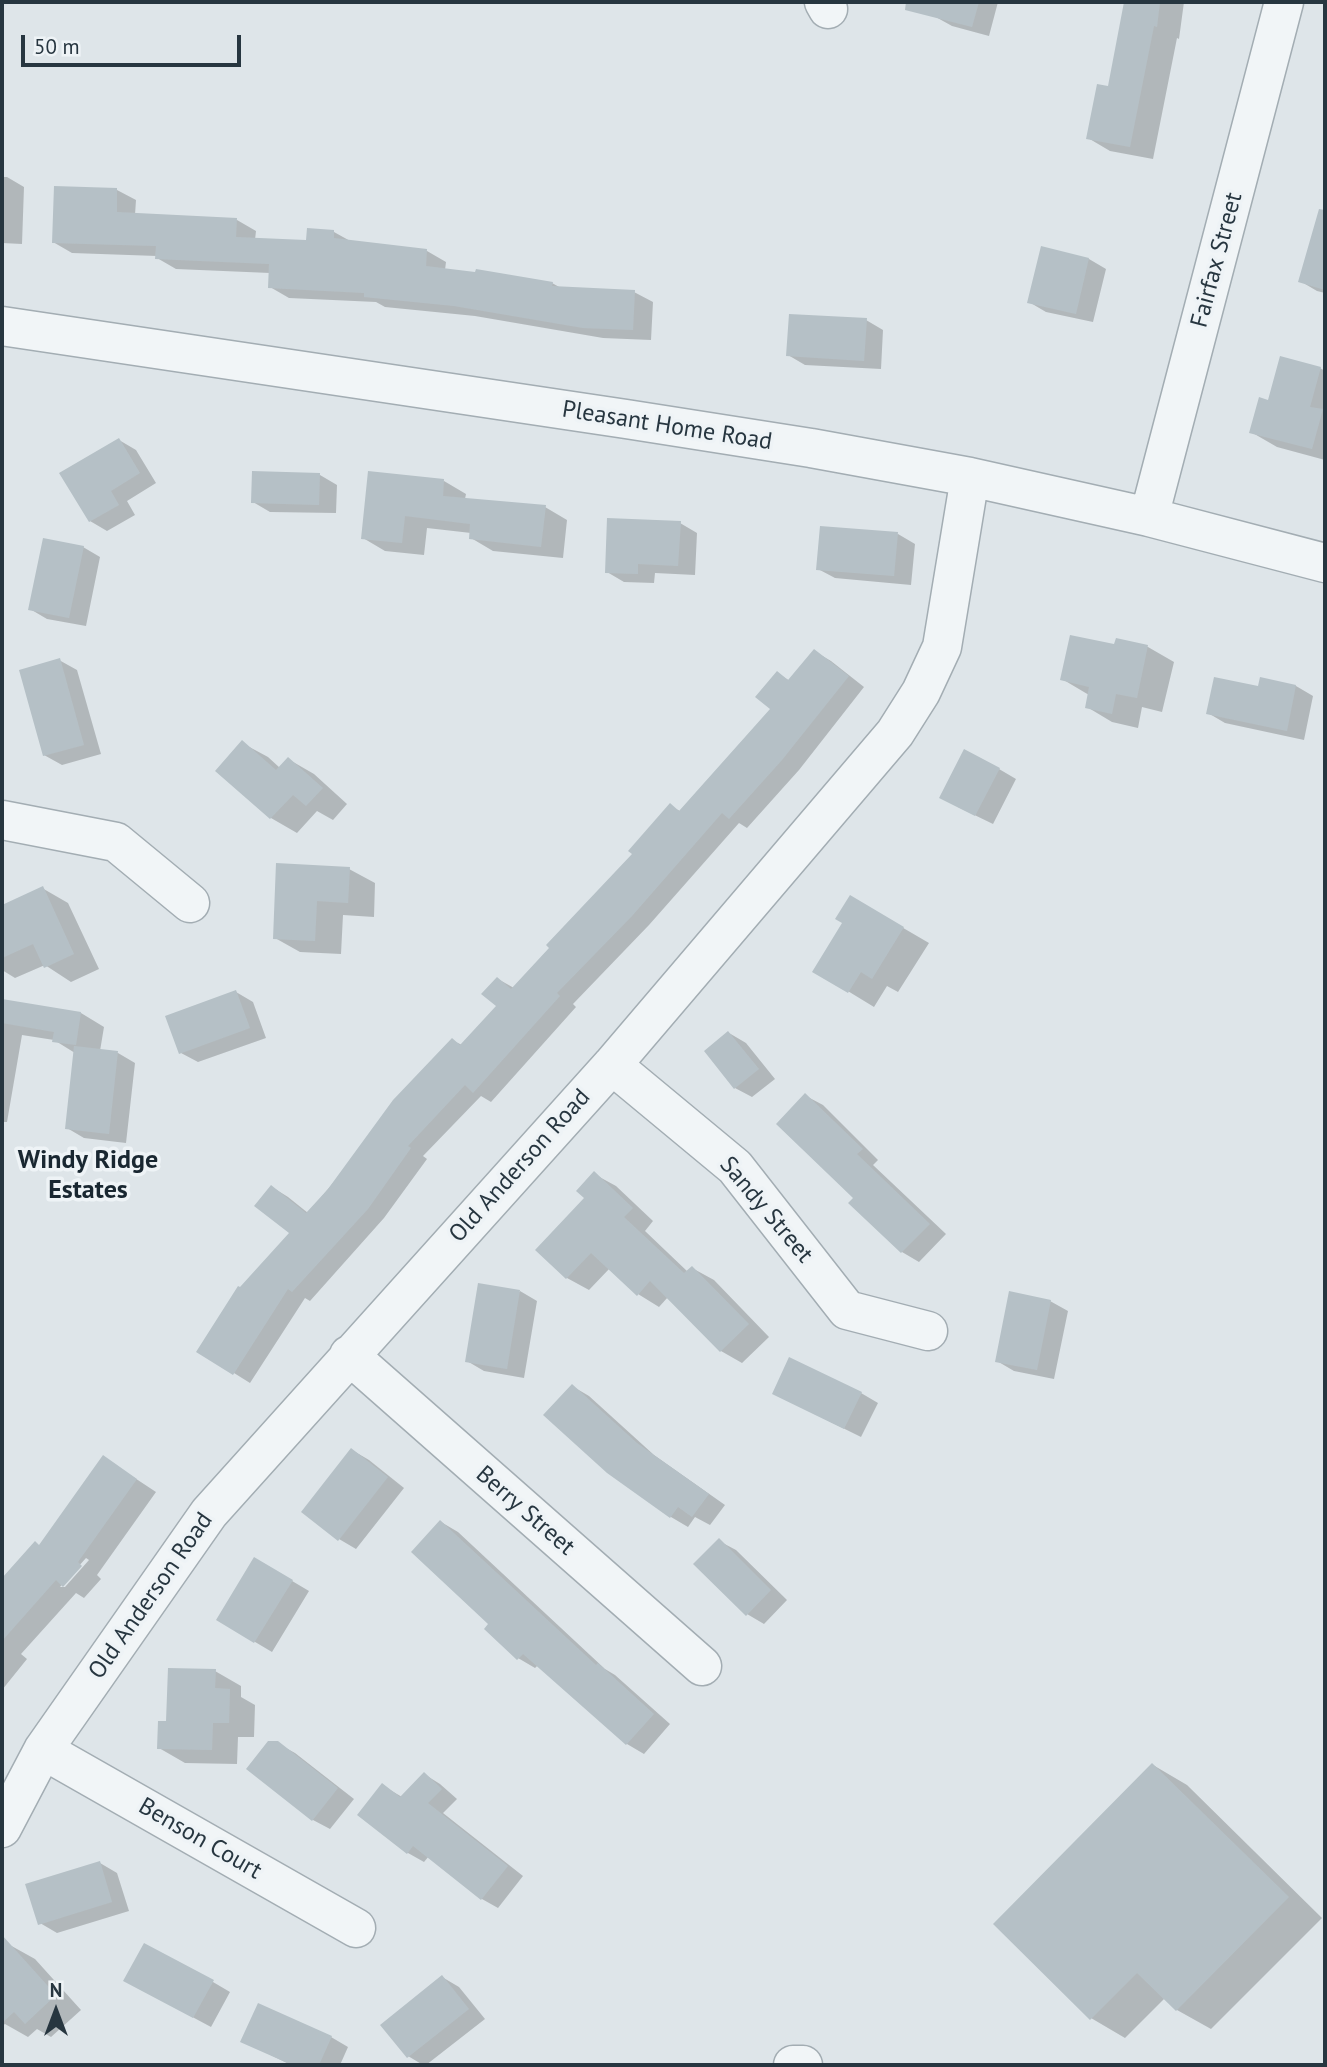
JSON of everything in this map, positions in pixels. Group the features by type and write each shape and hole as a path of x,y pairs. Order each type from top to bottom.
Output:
{"street":[{"name":"Fairfax Street","path":"1149,517 1284,2"},
{"name":"Pleasant Home Road","path":"2,327 811,448 971,477 1149,517 1325,563"},
{"name":"Old Anderson Road","path":"2,1828 43,1750 209,1513 612,1065 895,733 921,692 942,647 971,477"},
{"path":"2,820 116,842 190,903"},
{"name":"Sandy Street","path":"612,1065 735,1167 847,1310 928,1331"},
{"name":"Berry Street","path":"349,1355 702,1666"},
{"name":"Benson Court","path":"43,1750 356,1928"},
{"path":"793,2065 803,2065"}],"building":[{"path":"906,2 979,2 972,27 905,10"},
{"path":"1124,2 1160,2 1157,27 1154,26 1130,147 1086,139 1097,84 1108,86"},
{"path":"54,186 117,188 117,212 237,218 236,237 306,240 307,228 334,230 334,238 427,249 426,266 475,272 476,269 553,282 552,286 635,290 633,330 583,328 454,306 364,297 364,293 268,288 269,264 155,259 156,246 52,243"},
{"path":"1319,209 1325,210 1325,290 1298,282"},
{"path":"1041,246 1089,258 1076,314 1027,303"},
{"path":"789,314 867,318 864,361 786,356"},
{"path":"1280,356 1321,367 1310,407 1323,409 1312,449 1249,433 1259,397 1268,400"},
{"path":"119,438 140,473 111,491 119,505 89,522 59,473"},
{"path":"252,471 320,473 319,505 251,503"},
{"path":"368,471 444,479 443,496 546,505 541,547 469,539 470,524 405,516 402,543 361,539"},
{"path":"607,518 681,521 678,566 638,564 638,574 605,573"},
{"path":"820,526 898,532 894,576 816,570"},
{"path":"43,538 84,546 69,618 28,610"},
{"path":"1070,635 1114,644 1116,638 1148,645 1137,698 1116,694 1112,714 1085,708 1089,687 1060,680"},
{"path":"814,649 849,676 782,760 729,819 722,813 632,916 557,993 560,996 473,1093 465,1085 408,1146 411,1148 368,1209 292,1292 288,1289 233,1375 196,1352 238,1286 240,1287 289,1233 254,1206 271,1185 306,1213 328,1189 393,1100 452,1038 460,1045 496,1006 481,994 497,977 511,989 549,948 546,945 632,854 628,851 670,803 679,811 770,709 755,697 777,671 788,680"},
{"path":"60,658 84,745 43,756 19,670"},
{"path":"1214,677 1258,686 1260,677 1296,685 1287,731 1206,714"},
{"path":"242,740 276,770 288,757 323,788 306,806 293,795 270,819 215,771"},
{"path":"964,749 1000,768 975,816 939,798"},
{"path":"276,863 350,867 348,903 317,901 315,941 273,939"},
{"path":"43,886 74,954 44,968 33,944 2,958 2,905"},
{"path":"850,895 904,927 872,979 861,972 848,993 812,972 842,923 835,919"},
{"path":"236,990 250,1028 179,1054 165,1016"},
{"path":"2,999 81,1012 76,1045 52,1042 54,1032 2,1023"},
{"path":"728,1031 759,1069 734,1089 704,1051"},
{"path":"74,1046 118,1051 109,1134 65,1129"},
{"path":"805,1093 863,1149 857,1154 930,1224 901,1253 848,1203 853,1198 776,1124"},
{"path":"594,1171 633,1208 624,1217 684,1273 692,1266 749,1324 720,1352 650,1281 637,1296 591,1253 566,1279 535,1250 584,1198 576,1191"},
{"path":"478,1283 520,1290 507,1369 465,1362"},
{"path":"1009,1291 1051,1300 1037,1370 995,1362"},
{"path":"789,1357 862,1392 844,1429 772,1394"},
{"path":"572,1384 637,1443 709,1494 692,1517 678,1507 670,1518 607,1473 543,1415"},
{"path":"351,1448 388,1477 338,1541 301,1512"},
{"path":"103,1455 137,1479 78,1562 82,1566 63,1587 56,1580 2,1641 2,1578 35,1541 39,1545"},
{"path":"440,1520 596,1665 598,1663 654,1714 626,1745 523,1654 517,1660 484,1629 488,1624 411,1552"},
{"path":"719,1538 771,1590 746,1616 693,1564"},
{"path":"254,1557 293,1580 254,1643 216,1620"},
{"path":"168,1668 216,1669 215,1688 230,1689 229,1723 213,1723 212,1750 157,1749 158,1721 166,1721"},
{"path":"268,1741 278,1741 338,1788 312,1821 246,1769"},
{"path":"1152,1763 1289,1897 1176,2011 1137,1973 1090,2020 993,1924"},
{"path":"424,1772 442,1789 428,1803 508,1866 481,1900 413,1846 407,1854 357,1815 382,1783 400,1797"},
{"path":"100,1861 112,1902 38,1925 25,1884"},
{"path":"2,1935 56,1995 25,2024 14,2012 2,2023"},
{"path":"144,1943 214,1980 193,2018 123,1981"},
{"path":"442,1975 469,2009 407,2058 380,2025"},
{"path":"258,2003 332,2036 319,2065 292,2065 240,2042"}],"district":[{"name":"Windy Ridge Estates","path":"88,1176"}]}
